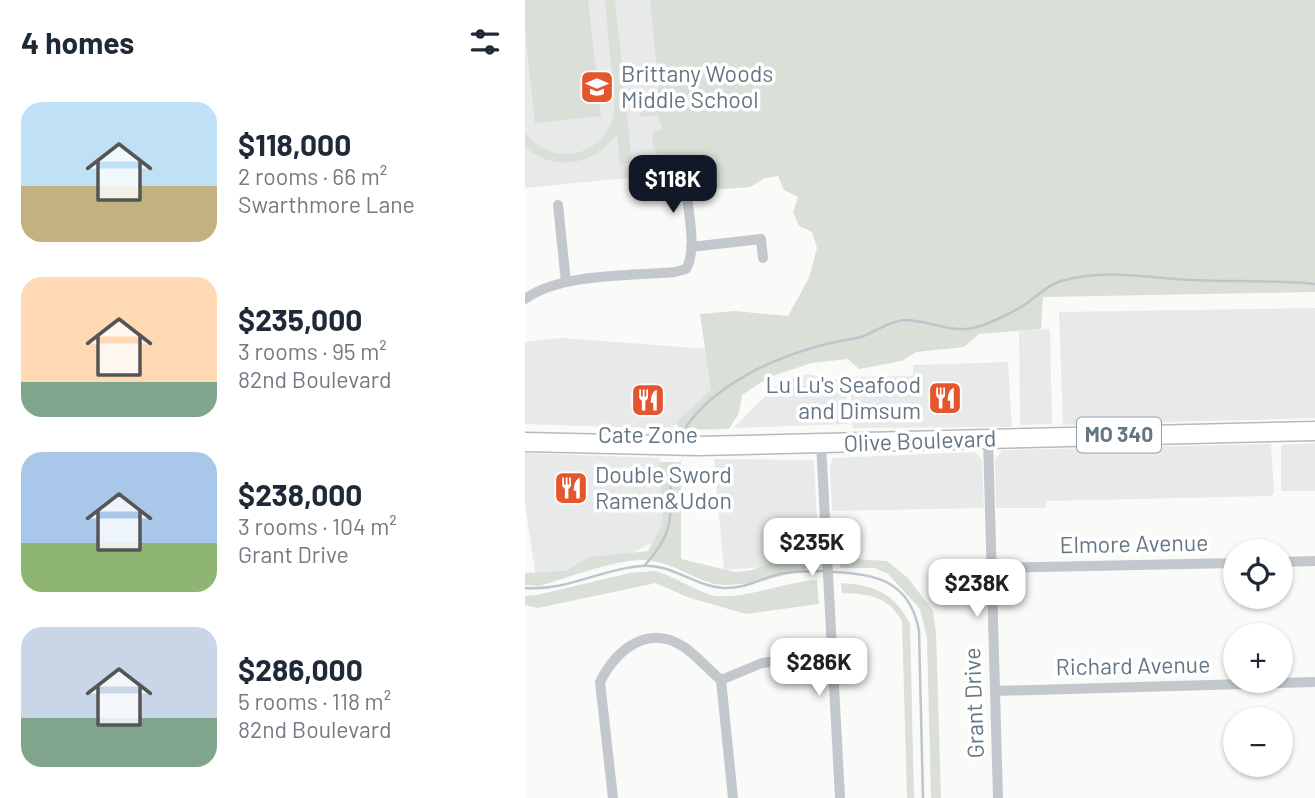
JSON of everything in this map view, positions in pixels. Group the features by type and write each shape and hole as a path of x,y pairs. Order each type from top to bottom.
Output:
{"main road":[{"name":"Olive Boulevard","path":"525,442 698,446 1315,431"}],"street":[{"path":"525,299 547,286 566,282 686,269 691,261 691,247 685,181"},
{"path":"558,205 566,282"},
{"path":"691,247 761,239 763,258"},
{"name":"Grant Drive","path":"988,439 998,798"},
{"path":"821,444 840,798"},
{"path":"1293,562 1315,561"},
{"name":"Elmore Avenue","path":"991,568 1223,563"},
{"path":"613,798 600,682 623,649 648,639 664,640 685,648 721,680 733,798"},
{"path":"721,680 762,663 833,652"},
{"name":"Richard Avenue","path":"995,691 1315,682"}],"shaded area":[{"name":"Brittany Woods Middle School","path":"525,0 659,0 677,173 525,188"},
{"path":"525,0 588,0 601,116 535,123 525,31"},
{"path":"605,0 615,0 632,163 620,164 617,134 608,145 586,159 574,162 549,160 525,147 525,132 537,145 548,151 560,154 575,153 598,142 612,121 615,98"},
{"path":"650,0 1315,0 1315,292 1043,297 1041,329 979,334 964,347 916,352 902,361 859,369 848,359 812,363 769,377 742,395 739,413 729,429 680,430 676,423 711,389 700,314 735,311 788,316 809,278 817,248 812,232 799,226 793,212 798,197 784,190 778,176 765,178 750,187 724,189 702,186 687,172 677,173 676,169 670,167 668,155 657,155 652,140 653,132 662,129 658,115 640,117 642,102 659,89"},
{"path":"1315,308 1315,418 1063,425 1059,312"},
{"path":"1050,329 1052,424 1020,425 1019,331"},
{"path":"561,338 709,349 712,388 671,429 525,424 525,342"},
{"path":"1008,362 1012,427 853,428 850,377 913,376 913,365"},
{"path":"806,374 846,381 848,424 733,428 779,383"},
{"path":"1315,443 1315,491 1281,491 1281,445"},
{"path":"1271,444 1274,493 1271,496 1046,501 1046,508 996,508 995,460 1002,450"},
{"path":"975,452 982,460 984,508 832,511 830,466 833,458"},
{"path":"525,453 660,458 665,524 655,541 634,552 536,578 525,504"},
{"path":"714,459 814,460 819,563 724,570"},
{"path":"659,462 681,462 681,559 735,572 752,570 795,553 816,551 817,566 764,580 722,585 662,563 644,560 620,563 539,586 525,585 525,573 565,571 590,557 648,551 663,524"},
{"path":"839,558 887,561 908,578 933,611 941,798 931,798 927,638 920,609 888,574 875,568 840,568"},
{"path":"655,571 715,596 741,595 817,580 819,604 746,614 687,597 656,583 538,608 525,605 525,596 630,573"},
{"path":"841,583 864,586 882,593 898,605 910,624 914,798 907,798 902,621 884,601 861,594 842,593"}],"waterway":[{"path":"686,427 712,398 728,386 782,358 861,337 888,324 905,320 956,329 979,326 1018,309 1053,285 1077,277 1111,274 1315,284"},
{"path":"645,565 656,552 668,529 671,466"},
{"path":"525,588 556,586 641,566 662,568 723,588 745,585 785,573 823,571"},
{"path":"830,572 861,574 888,583 907,600 914,614 919,631 923,798"}],"place":[{"name":"Brittany Woods Middle School","path":"597,87"},
{"name":"Lu Lu's Seafood and Dimsum","path":"945,398"},
{"name":"Cate Zone","path":"648,400"},
{"name":"Double Sword Ramen&Udon","path":"571,488"}]}
